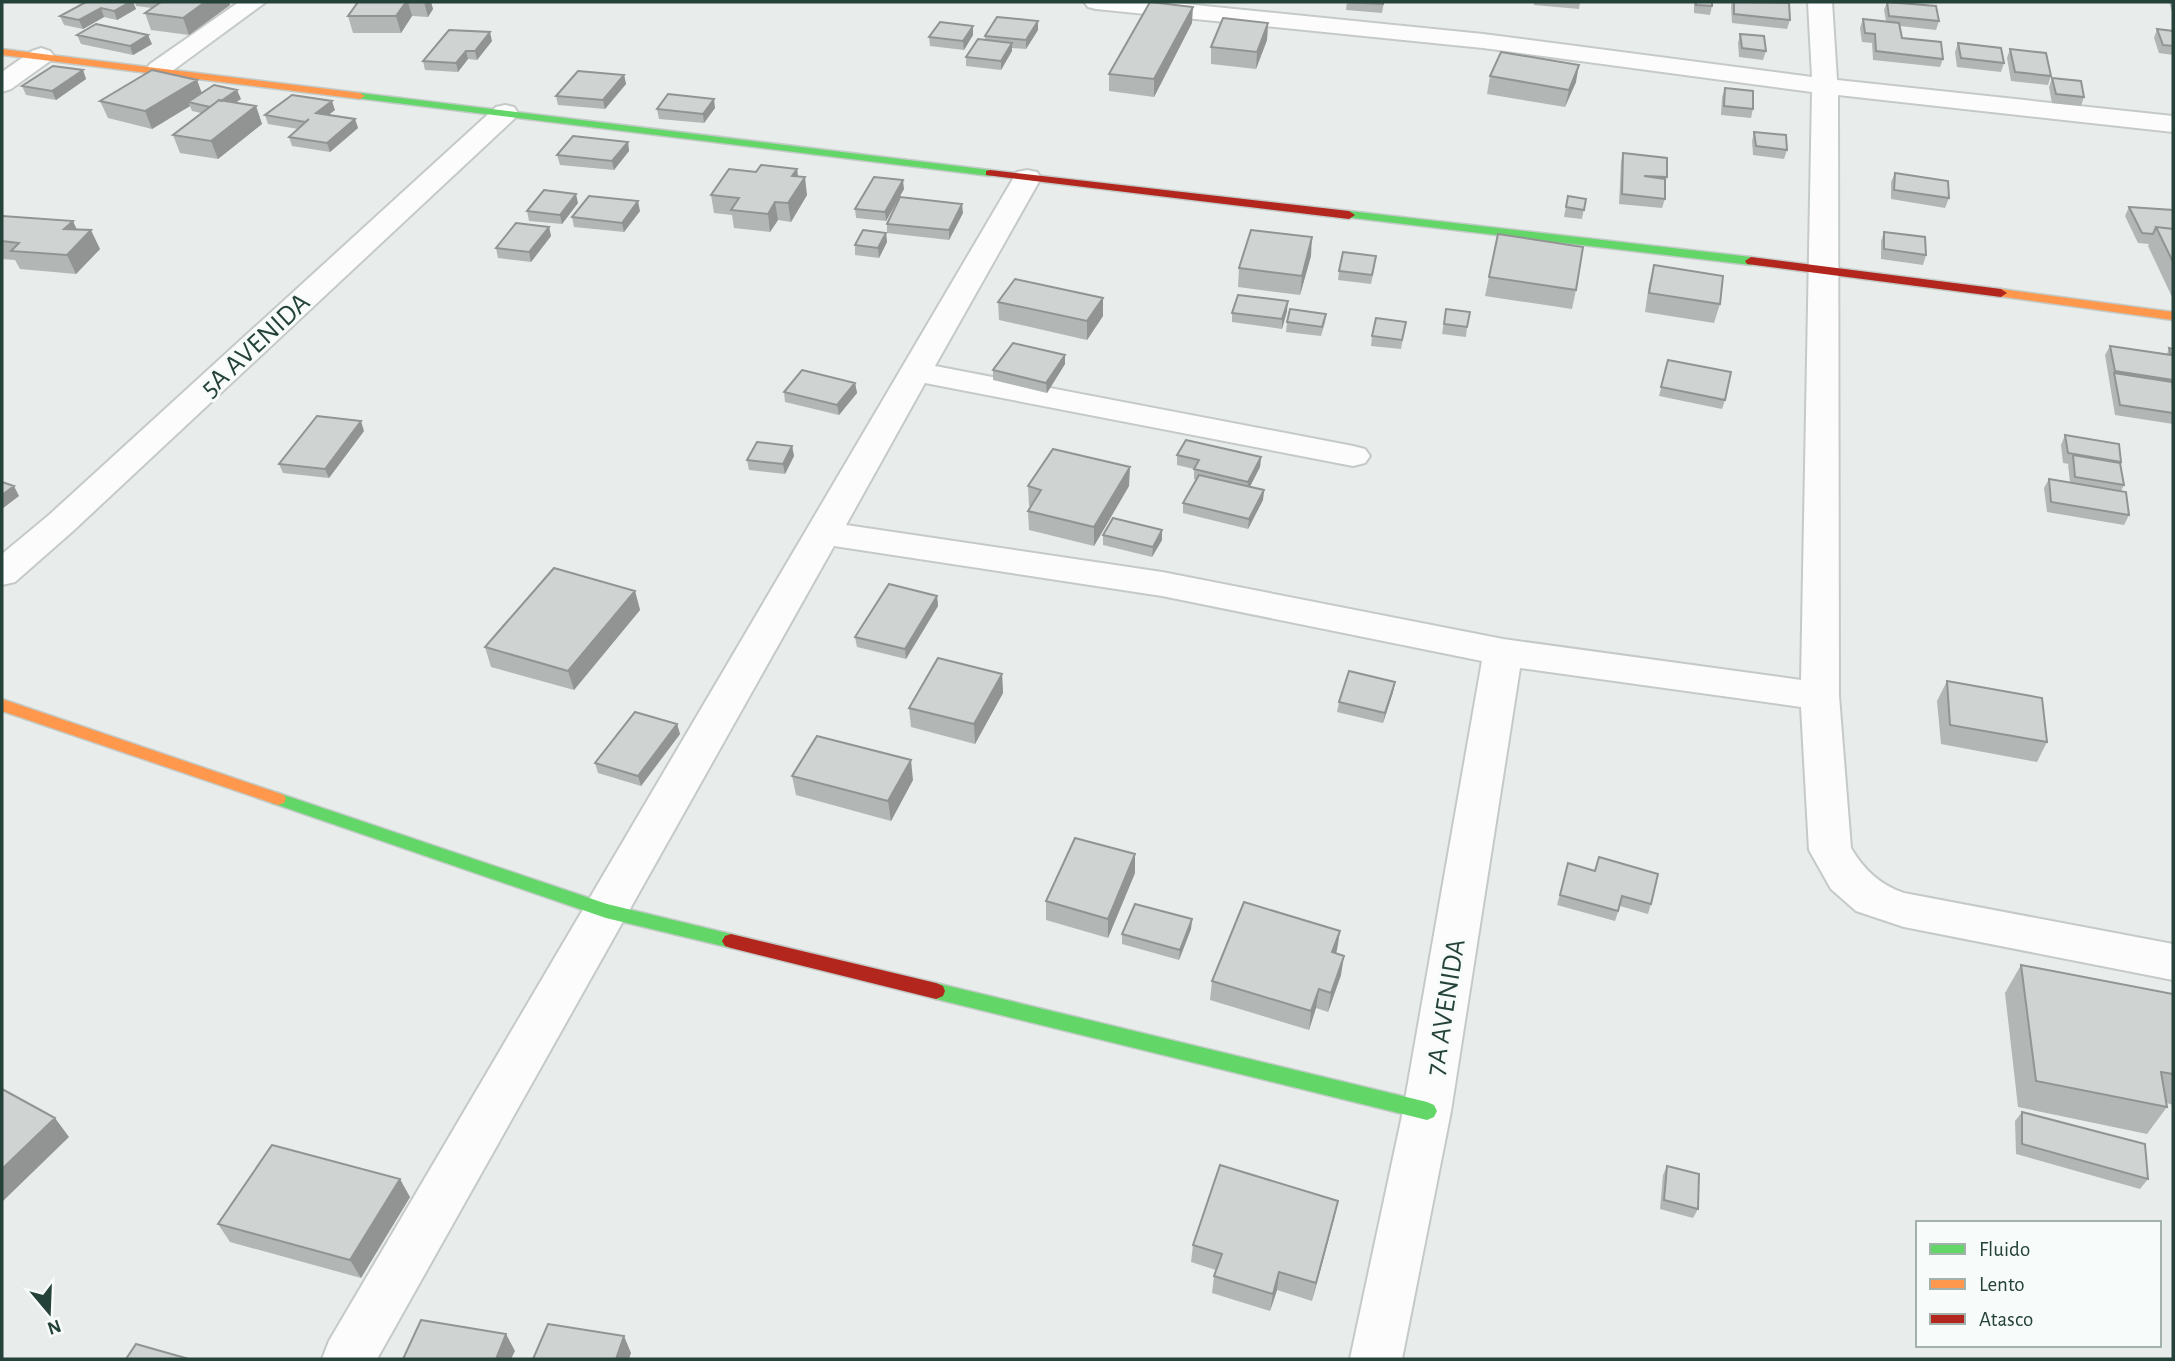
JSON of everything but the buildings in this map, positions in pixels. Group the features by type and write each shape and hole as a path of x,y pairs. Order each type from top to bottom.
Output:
{"street":[{"path":"159,69 254,2"},
{"path":"1096,2 1483,41 1825,86 2173,124"},
{"path":"1820,2 1825,86 1820,696 1830,850 1846,877 1871,899 1903,910 2173,962"},
{"path":"2,52 159,69 1027,178 1823,269 2173,316"},
{"path":"2,84 40,56"},
{"name":"5A AVENIDA","path":"2,573 91,495 505,113"},
{"path":"348,1359 1027,178"},
{"path":"916,372 1353,456"},
{"path":"823,533 1162,584 1503,652 1820,696"},
{"name":"7A AVENIDA","path":"1376,1359 1427,1111 1503,652"},
{"path":"2,705 606,911 1427,1111"}],"traffic: fast":[{"path":"360,96 990,173"},
{"path":"1349,215 1751,261"},
{"path":"278,799 606,911 731,941"},
{"path":"936,991 1427,1111"}],"traffic: slow":[{"path":"2,52 360,96"},
{"path":"2001,293 2173,316"},
{"path":"2,705 278,799"}],"traffic: jam":[{"path":"990,173 1349,215"},
{"path":"1751,261 2001,293"},
{"path":"731,941 936,991"}]}
